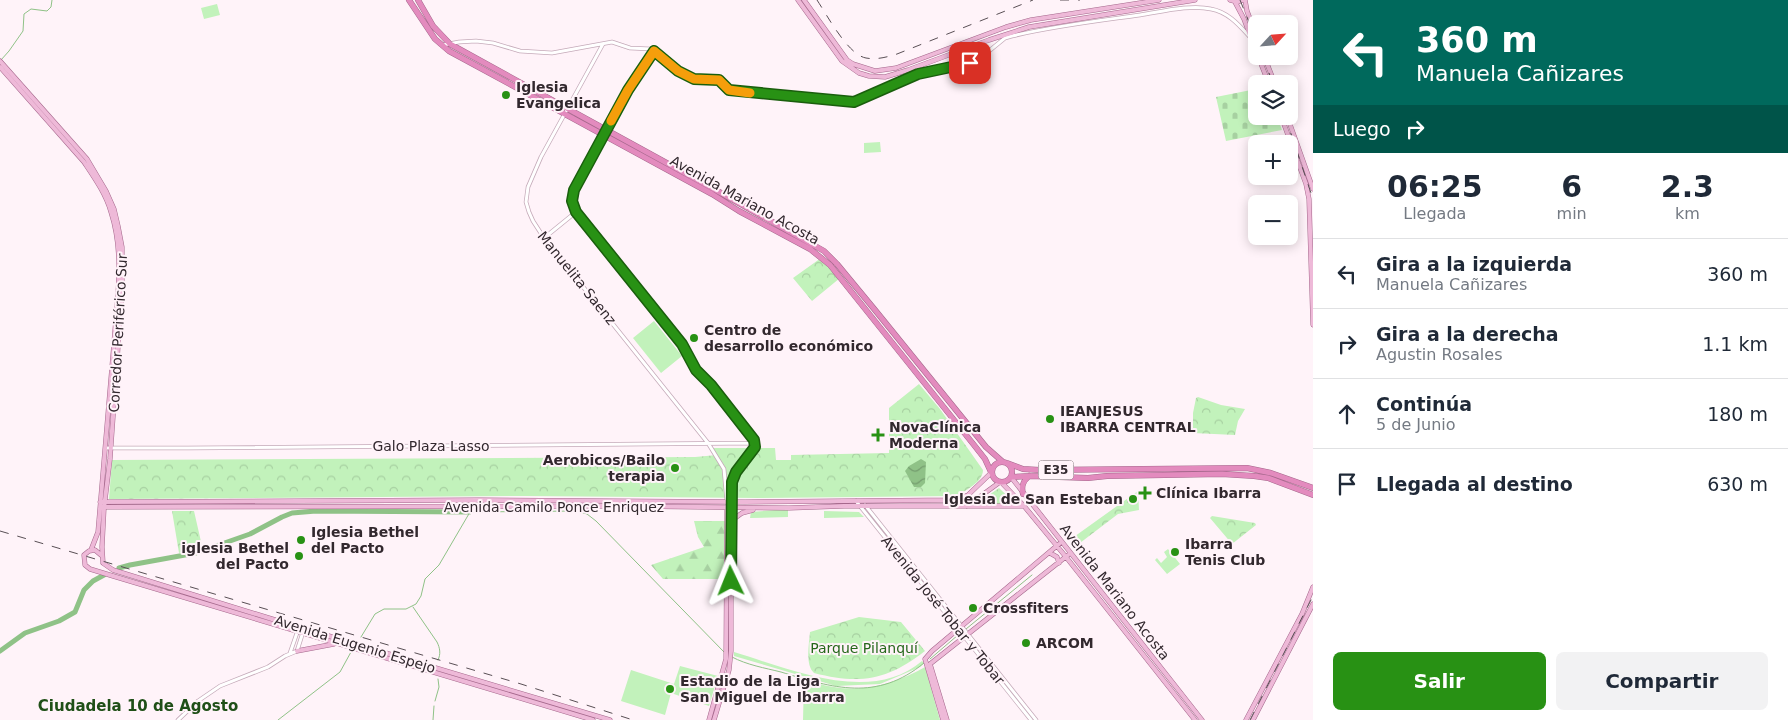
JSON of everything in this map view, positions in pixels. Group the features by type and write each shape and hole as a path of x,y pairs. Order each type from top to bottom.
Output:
{"highway":[{"name":"E35","path":"409,0 429,31 442,46"},
{"name":"E35","path":"418,0 433,26 450,44"},
{"name":"Avenida Mariano Acosta","path":"450,44 568,109 605,133 739,211 820,255 844,281 932,391 985,459 991,473"},
{"name":"Avenida Mariano Acosta","path":"442,46 565,114 605,133 804,239 830,256 986,447 1005,463"},
{"name":"E35","path":"1005,463 1023,469 1040,470 1247,468 1271,473 1310,486"},
{"path":"991,473 995,464 1005,463 1012,470 1011,477"},
{"name":"E35","path":"991,473 994,479 1000,482 1006,481 1011,477 1030,476 1088,478 1222,474 1254,476 1268,478 1310,494"},
{"path":"1023,494 1022,486 1024,481 1030,476"},
{"path":"1310,486 1313,481"},
{"path":"1310,494 1313,499"}],"main road":[{"path":"798,0 842,61 869,76 885,77 1029,27 1195,0"},
{"path":"804,0 847,60 853,64 875,71 896,68 1006,27 1031,20 1159,0"},
{"path":"1248,15 1244,0 1232,1 1248,29"},
{"name":"Corredor Periférico Sur","path":"0,61 87,159 97,174 114,209 122,247 123,268 117,376 103,502 97,538 91,550"},
{"name":"Corredor Periférico Sur","path":"0,67 84,162 111,210 119,247 120,267 108,448"},
{"path":"1284,125 1311,200 1313,325"},
{"path":"1290,125 1313,189"},
{"name":"Avenida Camilo Ponce Enriquez","path":"103,502 955,500 968,495 991,473"},
{"name":"Avenida Mariano Acosta","path":"1011,477 1062,542 1068,555 1195,720"},
{"path":"967,506 1000,482"},
{"name":"Avenida Mariano Acosta","path":"1000,482 1024,506 1057,546 1068,555 1202,720"},
{"path":"663,501 663,507"},
{"path":"130,508 131,502"},
{"path":"709,720 726,659 729,502"},
{"name":"Avenida Camilo Ponce Enriquez","path":"102,508 1024,506"},
{"path":"714,720 729,670 731,650 731,521 729,507"},
{"name":"Corredor Periférico Sur","path":"101,555 102,508"},
{"path":"731,521 742,513 760,508"},
{"path":"947,720 925,659 932,651 1062,542"},
{"path":"91,550 97,551 101,555 103,562 94,569 88,568 84,555 91,550"},
{"path":"1049,553 1058,557 1059,563"},
{"path":"943,720 930,664 1068,555"},
{"name":"Avenida Eugenio Espejo","path":"103,562 113,570 610,720"},
{"name":"Avenida Eugenio Espejo","path":"94,569 336,644 593,720"},
{"path":"1246,720 1302,614 1313,587"},
{"path":"1253,720 1313,604"},
{"path":"297,651 336,644"}],"street":[{"path":"442,46 476,41 520,51 552,53 612,42 624,47 648,48 678,71 694,79 719,80 729,90 856,102 918,74 930,70 958,67 978,60 1002,41 1012,36 1062,25 1207,8 1218,11 1233,19 1248,35"},
{"name":"Manuelita Saenz","path":"603,43 541,157 528,187 526,202 533,221 544,238 708,443 724,469 729,502"},
{"path":"654,51 628,90 574,190 572,201 576,212 682,344 696,370 711,385 756,443 734,477 729,502"},
{"path":"544,238 576,212"},
{"name":"Galo Plaza Lasso","path":"108,448 756,443"},
{"name":"Avenida José Tobar y Tobar","path":"856,500 960,628"},
{"name":"Avenida José Tobar y Tobar","path":"862,500 1031,720"},
{"path":"290,653 297,632 302,627"},
{"path":"178,720 198,701 220,686 268,667 290,653 297,651 303,633 302,627"},
{"name":"Avenida José Tobar y Tobar","path":"966,636 1036,720"}],"green space":[{"path":"217,4 220,15 204,19 201,8"},
{"path":"1248,91 1248,125 1280,125 1282,130 1248,135 1248,137 1226,141 1216,97"},
{"path":"880,142 881,152 864,153 864,143"},
{"path":"821,258 840,278 812,301 793,278"},
{"path":"654,321 682,356 661,373 633,338"},
{"path":"919,384 940,409 983,470 977,482 957,496 757,498 525,496 109,499 112,460 695,457 717,455 712,448 775,448 776,460 791,460 791,455 889,453 889,408"},
{"path":"1198,397 1221,405 1245,409 1238,421 1235,435 1193,433 1193,413 1196,398"},
{"path":"999,488 1016,504 976,504"},
{"path":"1138,491 1139,510 1118,514 1076,546 1071,545 1071,539"},
{"path":"788,509 788,517 750,518 751,512"},
{"path":"172,511 194,511 202,546 179,553"},
{"path":"824,511 859,512 864,517 824,518"},
{"path":"1212,516 1255,523 1256,525 1232,544 1210,518"},
{"path":"694,521 725,521 724,579 663,579 651,565 704,547 698,537"},
{"path":"1168,549 1180,564 1167,574 1155,560 1157,558 1161,563 1167,557 1164,552"},
{"name":"Parque Pilanquí","path":"859,617 901,622 925,651 899,668 873,677 846,679 814,673 809,665 808,648 810,632"},
{"path":"734,652 805,674 855,682 879,681 902,674 922,661 924,663 920,667 880,684 836,686 734,656"},
{"name":"Estadio de la Liga San Miguel de Ibarra","path":"680,666 718,676 709,706 671,693 665,715 621,701 631,670 674,684"},
{"path":"925,667 940,720 803,720 804,679 819,684 857,689 893,682"}],"water":[{"path":"921,459 926,462 925,483 921,487 914,487 905,471 909,466"}],"waterway":[{"path":"1,60 23,31 24,14 31,9 47,11 51,7 52,0"},
{"path":"119,568 196,553 250,534 292,513 316,511 470,512"},
{"path":"361,637 375,614 384,609 406,609 416,604 421,596 425,579 439,565 470,512 577,511 587,514 596,521 724,652"},
{"path":"0,651 25,633 59,621 75,612 84,590 93,581 104,575"},
{"path":"966,629 1032,575"},
{"path":"413,607 439,646 440,656 438,660"},
{"path":"930,659 958,635"},
{"path":"278,720 340,672 351,652"},
{"path":"732,657 750,664 819,683 854,688 872,687 889,683 924,663"},
{"path":"435,701 439,687 438,679"},
{"path":"433,720 434,706"}],"railway":[{"path":"817,0 852,50 866,58 874,59 897,54 1033,0"},
{"path":"1060,0 1080,0"},
{"path":"1240,0 1248,20"},
{"path":"1266,65 1270,75"},
{"path":"1288,125 1313,199"},
{"path":"0,531 521,684 633,720"},
{"path":"1250,720 1313,596"}],"slow traffic":[{"path":"611,121 628,90 654,51 669,65 694,79 719,80 729,90 750,93"}],"place":[{"name":"Iglesia Evangelica","path":"506,95"},
{"name":"Centro de desarrollo económico","path":"694,338"},
{"name":"IEANJESUS IBARRA CENTRAL","path":"1050,419"},
{"name":"NovaClínica Moderna","path":"878,435"},
{"name":"Aerobicos/Bailo terapia","path":"675,468"},
{"name":"Clínica Ibarra","path":"1145,493"},
{"name":"Iglesia de San Esteban","path":"1133,499"},
{"name":"Iglesia Bethel del Pacto","path":"301,540"},
{"name":"Ibarra Tenis Club","path":"1175,552"},
{"name":"iglesia Bethel del Pacto","path":"299,556"},
{"name":"Crossfiters","path":"973,608"},
{"name":"ARCOM","path":"1026,643"},
{"name":"Estadio de la Liga San Miguel de Ibarra","path":"670,689"}],"district":[{"name":"Ciudadela 10 de Agosto","path":"138,706"}],"route":[{"path":"731,581 732,482 736,472 756,443 711,385 692,366 691,358 682,344 576,212 572,201 574,190 628,90 654,51 678,71 694,79 719,80 729,90 854,102 918,74 930,70 954,68 970,63"}]}
